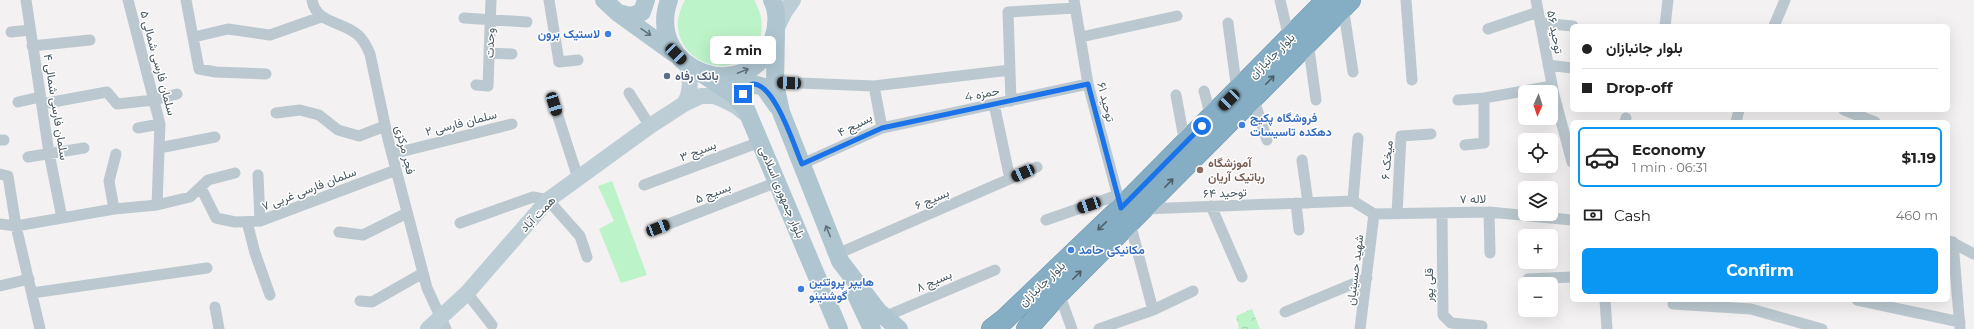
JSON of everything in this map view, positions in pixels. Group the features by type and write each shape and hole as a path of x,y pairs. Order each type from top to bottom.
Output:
{"highway":[{"name":"بلوار جانبازان","path":"992,329 1128,209 1299,40 1340,2"},
{"name":"بلوار جانبازان","path":"1027,329 1185,144 1211,117 1245,94"}],"main road":[{"name":"بلوار جمهوری اسلامی","path":"604,0 618,13 688,64 734,95 749,115 778,182 835,325"},
{"path":"618,13 637,15 642,12 646,0"},
{"path":"669,0 666,8 665,24 668,40 688,64 717,76 728,76 748,70 761,60 770,47 784,13 793,0"},
{"path":"772,0 776,16 775,82 781,112 838,257 878,323 899,329"},
{"path":"684,104 689,92 690,79 688,64"},
{"path":"749,115 743,98 744,91 749,85 757,84 764,88 781,112"},
{"name":"همت آباد","path":"428,329 443,324 467,293 548,200 650,126 684,104 701,96 714,96 736,106 749,115"}],"street":[{"name":"سلمان فارسی شمالی ۴","path":"26,0 49,153 62,218"},
{"name":"سلمان فارسی شمالی ۵","path":"128,0 160,124 157,205"},
{"path":"186,0 199,69 216,72 266,74"},
{"path":"194,37 228,29 270,35 321,17 315,10 312,0"},
{"name":"وحدت","path":"476,86 488,86 491,0"},
{"path":"549,0 559,62 578,60"},
{"path":"1280,0 1299,40 1316,100"},
{"path":"1406,0 1412,80"},
{"name":"توحید ۵۶","path":"1536,0 1552,85"},
{"path":"1665,24 1668,0"},
{"path":"1775,24 1785,0"},
{"path":"1340,2 1353,72"},
{"path":"1011,101 1008,12 1075,4"},
{"name":"توحید ۶۱","path":"1075,4 1088,84 1128,209 1153,310"},
{"path":"1081,37 1177,16"},
{"name":"فجر مرکزی","path":"321,17 358,34 366,44 385,126 427,288 443,324"},
{"path":"1488,29 1539,17 1570,25"},
{"path":"464,18 527,22"},
{"path":"1228,23 1245,94 1267,140"},
{"path":"11,32 30,30"},
{"path":"32,46 90,40"},
{"path":"489,53 512,54"},
{"path":"1548,65 1570,68"},
{"path":"775,82 874,86 1010,70"},
{"name":"حمزه 4","path":"882,128 1088,84"},
{"name":"بسیج ۴","path":"802,164 882,128 874,86"},
{"path":"1204,91 1211,117"},
{"path":"18,102 107,92 117,104 154,100 177,94"},
{"path":"1458,100 1484,98 1518,92"},
{"path":"629,93 650,126"},
{"path":"1176,95 1185,144"},
{"path":"1465,145 1484,143 1484,98"},
{"path":"554,104 578,178"},
{"path":"994,104 1010,179"},
{"name":"توحید ۵۶","path":"1558,107 1570,148"},
{"path":"276,113 300,110 319,116 338,130 359,136 385,126"},
{"path":"1849,112 1869,120"},
{"path":"138,128 160,124"},
{"name":"سلمان فارسی ۲","path":"392,154 512,124"},
{"name":"میخک ۶","path":"1397,214 1401,136 1431,134"},
{"path":"159,148 215,137"},
{"path":"1358,138 1353,201 1374,214"},
{"name":"بسیج ۳","path":"644,185 760,142"},
{"path":"28,156 84,148"},
{"path":"114,209 109,181 116,154"},
{"path":"1302,160 1308,203"},
{"name":"بسیج ۶","path":"838,257 1037,167"},
{"name":"سلمان فارسی غربی ۷","path":"201,188 216,218 235,222 260,221 396,170"},
{"path":"0,224 16,226 114,209 157,205 190,197 208,180 235,173"},
{"path":"0,174 8,176 16,226 40,329"},
{"path":"258,175 260,221"},
{"name":"بسیج ۵","path":"658,228 778,182"},
{"path":"460,223 533,197 548,200 580,236 587,257"},
{"name":"توحید ۶۴","path":"1046,220 1128,209 1353,201"},
{"path":"1296,203 1299,230"},
{"path":"1211,206 1242,277"},
{"path":"1489,212 1490,253"},
{"name":"لاله ۷","path":"1374,214 1489,212 1570,220"},
{"path":"339,232 363,235 407,213"},
{"name":"قلی پور","path":"1442,213 1443,315 1451,323 1482,326"},
{"name":"شهید حسینیان","path":"1360,329 1374,214"},
{"path":"247,222 254,253 270,295"},
{"path":"1950,241 1974,245"},
{"path":"1950,241 1974,254"},
{"path":"1865,302 1960,326 1950,241"},
{"path":"32,293 207,268"},
{"name":"بسیج ۸","path":"878,323 995,270"},
{"path":"360,301 372,302 423,273"},
{"path":"1558,278 1570,277"},
{"path":"1285,312 1367,278"},
{"path":"0,286 29,279"},
{"path":"1099,329 1153,310 1193,291"},
{"path":"467,293 492,325"},
{"path":"1059,293 1072,329"},
{"path":"1605,302 1607,329"},
{"path":"1673,304 1698,303 1751,309 1822,329"},
{"path":"215,307 219,329"}],"green space":[{"path":"685,0 754,0 760,14 762,28 760,38 749,55 734,64 718,66 702,61 689,52 680,38 678,20"},
{"path":"612,181 647,275 621,283 599,229 614,221 598,186"},
{"path":"1252,309 1260,329 1237,329 1239,328 1236,316"}],"place":[{"name":"لاستیک برون","path":"608,34"},
{"name":"بانک رفاه","path":"667,76"},
{"name":"فروشگاه پکیج دهکده تاسیسات","path":"1242,125"},
{"name":"آموزشگاه رباتیک آریان","path":"1200,170"},
{"name":"مکانیکی حامد","path":"1071,250"},
{"name":"هایپر پروتئین گوشتینو","path":"801,289"}],"route":[{"path":"743,94 746,87 749,85 757,84 764,88 781,112 802,164 882,128 1088,84 1121,208 1202,126"}]}
